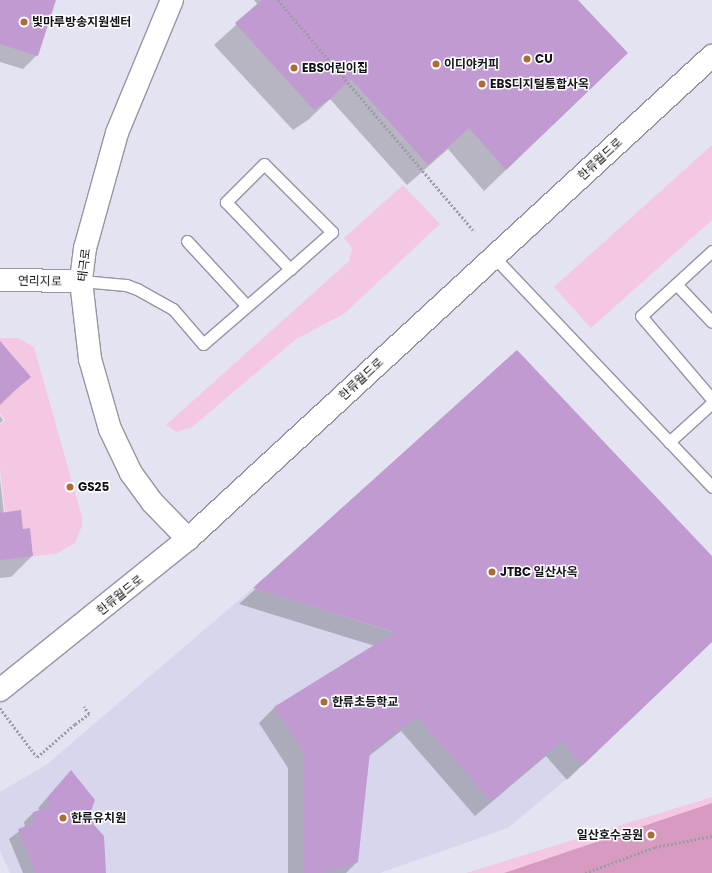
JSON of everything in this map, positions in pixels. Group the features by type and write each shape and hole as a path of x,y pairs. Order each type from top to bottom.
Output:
{"main road":[{"name":"태극로","path":"172,0 117,133 85,248 81,281 90,359 110,429 131,473 152,502 188,539"},
{"name":"한류월드로","path":"0,690 188,539 712,56"},
{"name":"연리지로","path":"0,280 81,281"}],"lane":[{"path":"81,281 126,285 137,289 173,310 203,344 248,306 290,269 332,232 264,164 226,202 290,269"},
{"path":"187,241 248,306"},
{"path":"712,251 640,316 712,398"},
{"path":"494,257 712,487"},
{"path":"676,284 712,322"},
{"path":"669,442 712,403"}],"path":[{"path":"278,0 476,232"},
{"path":"0,708 37,757 90,714 84,707"},
{"path":"585,873 656,847 712,836"}],"shaded area":[{"path":"712,145 712,220 591,328 554,287"},
{"path":"403,185 440,224 345,313 295,340 192,427 177,432 166,425 349,261 352,248 344,238"},
{"path":"0,338 18,338 34,347 82,517 82,526 75,543 56,554 33,556 30,528 23,529 21,511 5,513 0,470 0,424 5,420 0,414 0,403 30,377 7,349 0,355"},
{"name":"한류초등학교","path":"253,588 496,665 583,765 508,828 380,873 10,873 0,851 0,792 46,765"},
{"name":"일산호수공원","path":"712,797 712,873 466,873"},
{"name":"일산호수공원","path":"712,803 712,873 504,873"}],"building":[{"name":"빛마루방송지원센터","path":"0,0 56,0 38,56 0,44"},
{"name":"EBS디지털통합사옥","path":"262,0 578,0 628,53 506,170 469,128 428,165 351,79 330,99 314,110 235,23"},
{"path":"0,341 31,377 0,403"},
{"name":"JTBC 일산사옥","path":"517,350 712,556 712,642 583,765 562,741 491,801 417,717 370,752 358,862 322,873 303,873 304,752 274,707 395,632 253,588"},
{"path":"21,510 23,529 30,528 33,556 0,560 0,513"},
{"name":"한류유치원","path":"71,770 95,800 90,814 94,825 104,836 106,873 36,873 18,829 34,823 33,812 50,807 47,798"}],"place":[{"name":"빛마루방송지원센터","path":"24,22"},
{"name":"CU","path":"527,59"},
{"name":"이디야커피","path":"436,64"},
{"name":"EBS어린이집","path":"294,68"},
{"name":"EBS디지털통합사옥","path":"482,84"},
{"name":"GS25","path":"70,487"},
{"name":"JTBC 일산사옥","path":"492,572"},
{"name":"한류초등학교","path":"324,702"},
{"name":"한류유치원","path":"63,818"},
{"name":"일산호수공원","path":"651,835"}]}
